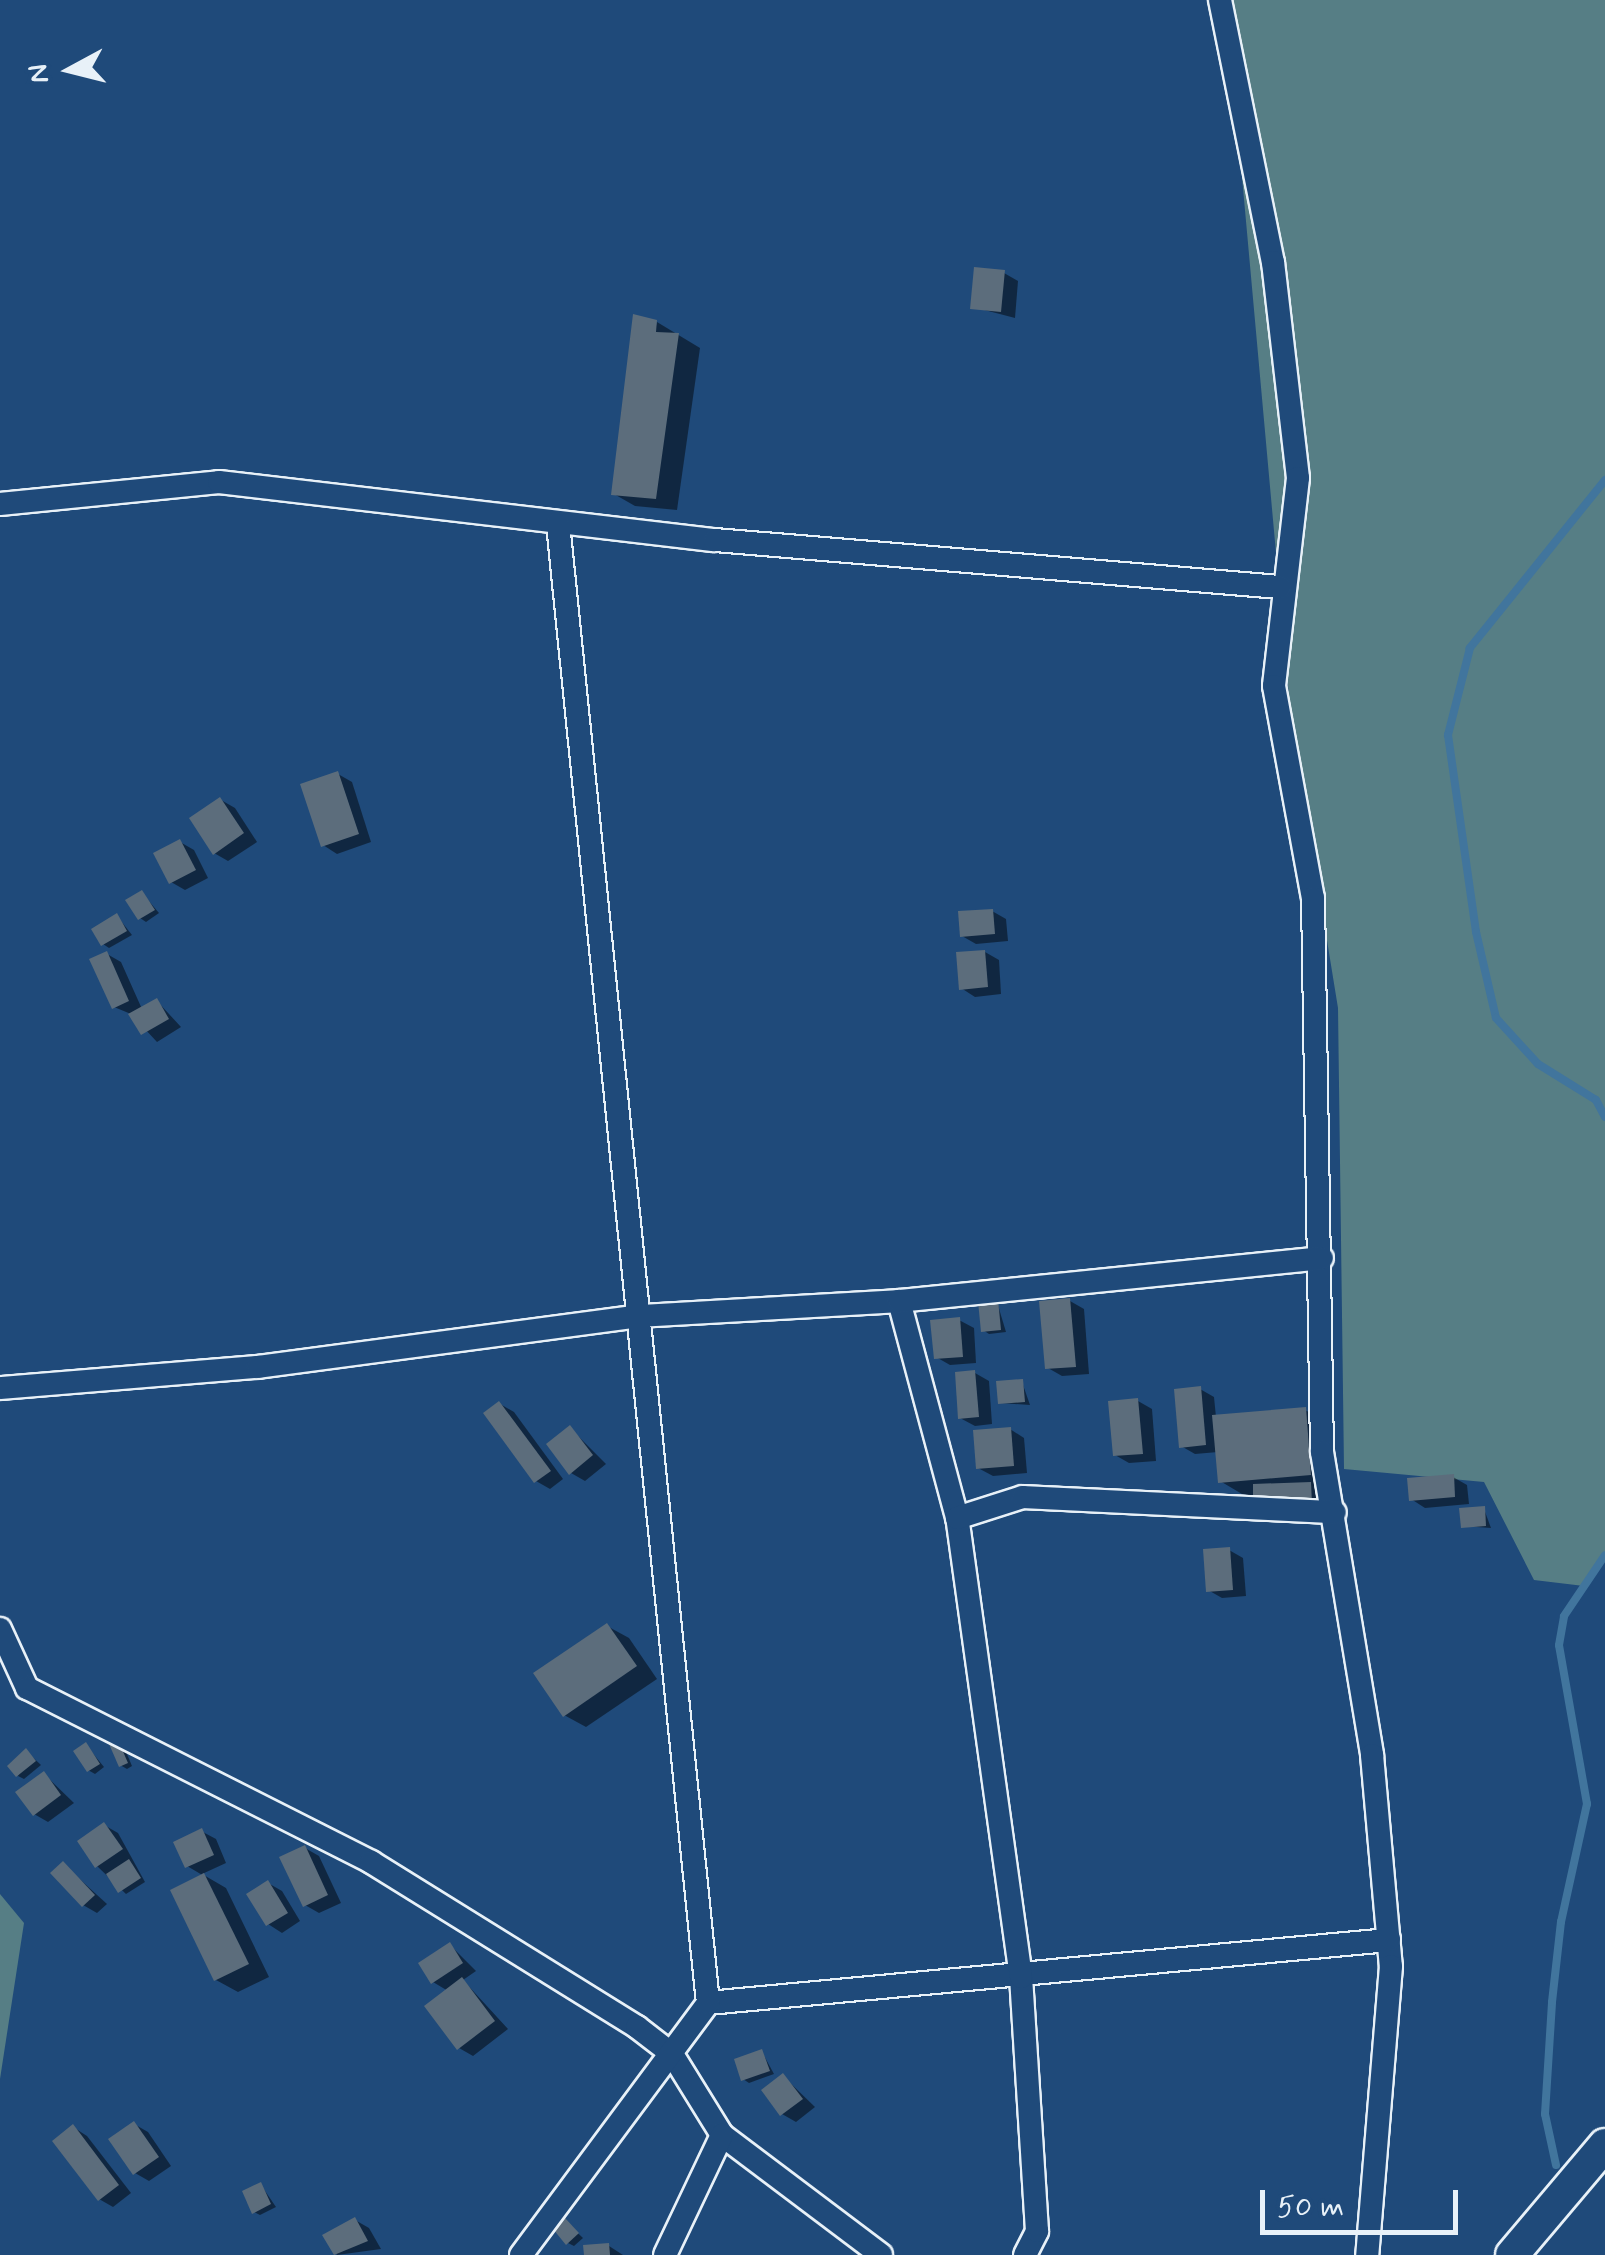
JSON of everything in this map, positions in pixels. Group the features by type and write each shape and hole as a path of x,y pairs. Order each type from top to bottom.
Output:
{"main road":[{"path":"1512,2255 1605,2145"}],"street":[{"path":"1220,0 1273,262 1298,478 1280,588 1274,686 1313,898 1322,1258 1322,1452 1335,1512 1372,1755 1389,1940 1368,2255"},
{"path":"0,504 219,482 558,523 1280,588"},
{"path":"521,2255 708,2003 558,523"},
{"path":"0,1388 258,1366 640,1316 899,1301 1322,1258"},
{"path":"899,1301 956,1518 1021,1976 1037,2232 1025,2255"},
{"path":"956,1518 1023,1497 1335,1512"},
{"path":"0,1629 27,1688 371,1862 545,1965 672,2054 722,2135 881,2255"},
{"path":"708,2003 1389,1940"},
{"path":"665,2255 722,2135"}],"green space":[{"path":"1226,0 1605,0 1605,1555 1584,1586 1534,1580 1484,1482 1344,1469 1338,1008 1291,719"},
{"path":"0,1894 24,1923 0,2079"}],"building":[{"path":"974,267 1005,270 1001,312 970,309"},
{"path":"633,314 657,320 656,332 679,333 656,499 611,495"},
{"path":"338,771 359,834 321,847 300,784"},
{"path":"220,797 244,833 213,855 189,818"},
{"path":"180,839 196,870 169,884 153,853"},
{"path":"142,890 155,910 138,920 125,900"},
{"path":"993,909 995,934 960,937 958,911"},
{"path":"117,913 127,931 101,946 91,929"},
{"path":"985,950 988,987 959,990 956,952"},
{"path":"107,951 129,1001 112,1009 89,959"},
{"path":"157,998 169,1019 141,1035 128,1014"},
{"path":"1070,1298 1076,1367 1045,1369 1039,1301"},
{"path":"998,1299 1001,1330 981,1332 978,1301"},
{"path":"960,1317 963,1357 934,1359 930,1320"},
{"path":"975,1370 979,1417 958,1419 955,1372"},
{"path":"1023,1379 1025,1402 998,1404 996,1381"},
{"path":"1201,1386 1206,1445 1179,1448 1174,1389"},
{"path":"1138,1398 1143,1454 1113,1456 1108,1401"},
{"path":"499,1401 551,1471 534,1483 483,1413"},
{"path":"1306,1407 1311,1475 1218,1483 1212,1415"},
{"path":"570,1425 593,1455 569,1475 546,1444"},
{"path":"1011,1427 1014,1466 976,1469 973,1430"},
{"path":"1454,1474 1455,1497 1409,1501 1407,1478"},
{"path":"1311,1482 1312,1504 1253,1505 1253,1484"},
{"path":"1485,1506 1486,1526 1461,1528 1459,1508"},
{"path":"1230,1547 1233,1590 1206,1592 1203,1549"},
{"path":"607,1623 637,1666 563,1717 533,1673"},
{"path":"115,1733 128,1763 119,1767 106,1737"},
{"path":"86,1742 100,1764 87,1772 73,1751"},
{"path":"26,1748 36,1761 16,1777 7,1766"},
{"path":"44,1771 61,1795 33,1816 15,1792"},
{"path":"104,1822 123,1849 95,1868 77,1841"},
{"path":"202,1828 214,1855 185,1868 173,1842"},
{"path":"305,1845 328,1895 303,1907 279,1857"},
{"path":"129,1859 141,1878 118,1893 106,1874"},
{"path":"63,1861 95,1895 82,1907 50,1873"},
{"path":"204,1873 249,1964 214,1981 170,1890"},
{"path":"268,1880 288,1913 266,1926 246,1894"},
{"path":"450,1942 463,1963 431,1984 418,1963"},
{"path":"462,1977 495,2021 457,2050 424,2006"},
{"path":"762,2049 770,2071 741,2081 734,2059"},
{"path":"783,2073 803,2099 780,2116 761,2090"},
{"path":"134,2121 159,2157 133,2175 108,2139"},
{"path":"73,2124 119,2185 98,2201 52,2141"},
{"path":"261,2182 271,2204 252,2214 242,2191"},
{"path":"355,2217 368,2241 334,2255 322,2235"},
{"path":"565,2218 579,2233 566,2245 553,2229"},
{"path":"609,2243 610,2255 584,2255 583,2245"}],"waterway":[{"path":"1605,480 1470,648 1448,735 1476,932 1496,1018 1538,1064 1596,1100 1605,1117"},
{"path":"1556,2165 1545,2114 1552,2002 1561,1922 1587,1804 1559,1645 1564,1616 1605,1555"}]}
